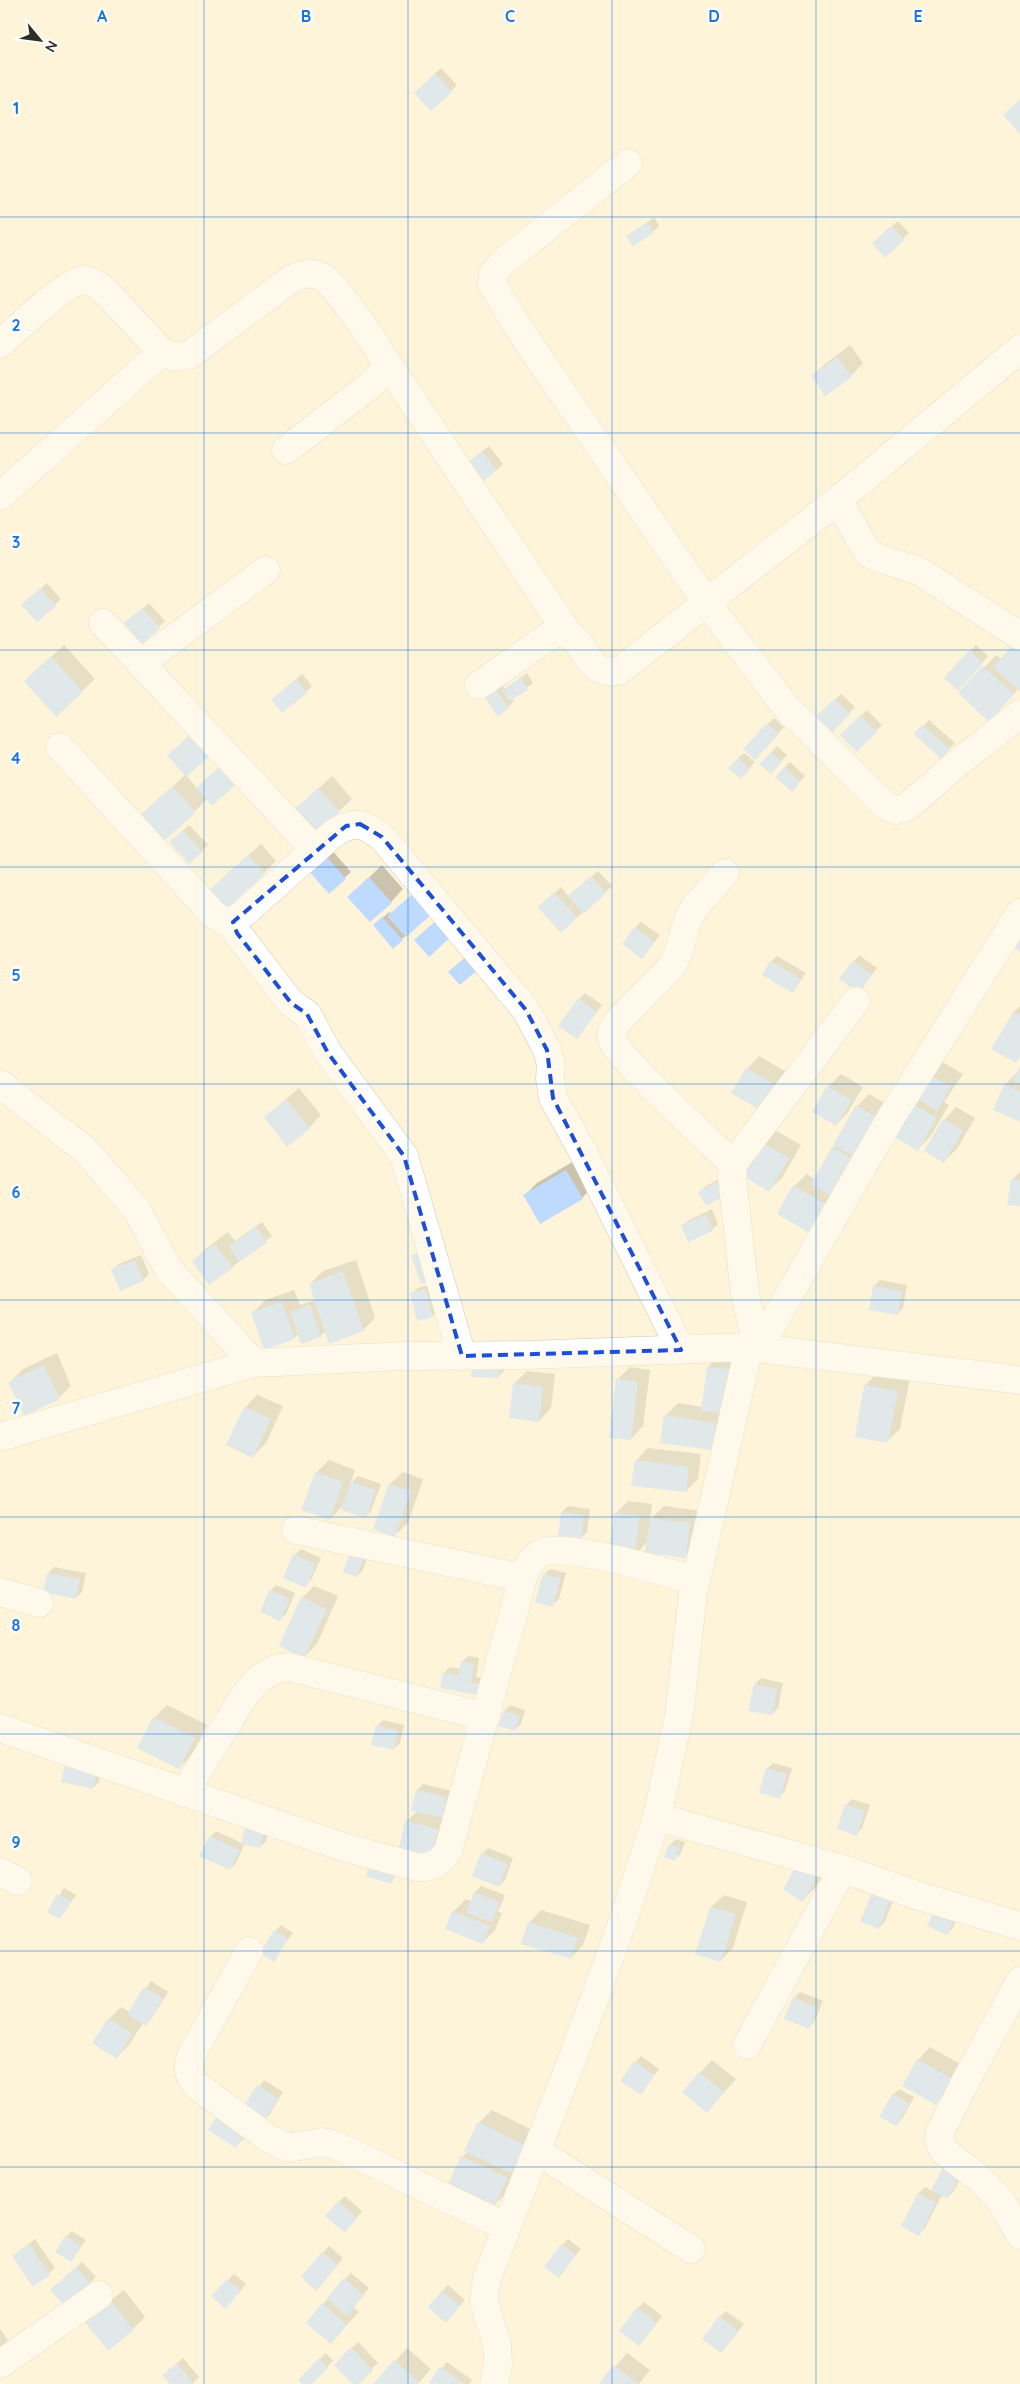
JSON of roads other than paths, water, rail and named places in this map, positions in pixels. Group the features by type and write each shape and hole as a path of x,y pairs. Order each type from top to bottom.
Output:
{"street":[{"path":"628,163 502,263 493,274 492,284 523,335 706,602 787,708 886,806 896,810 907,807 958,762 1020,714"},
{"path":"0,344 68,286 83,280 93,282 104,290 162,352 174,357 189,356 290,280 302,274 316,274 325,278 336,288 568,633 575,639 595,667 606,673 619,671 838,500 1020,349"},
{"path":"0,496 162,352"},
{"path":"286,450 372,384 382,373 385,360"},
{"path":"838,500 868,553 919,571 1020,636"},
{"path":"142,663 266,570"},
{"path":"103,623 315,850"},
{"path":"479,685 551,635 560,631 568,633"},
{"path":"60,747 213,914 224,922 233,922 315,850 346,826 360,824 376,833 526,1010 548,1050 551,1064 550,1079 554,1098 583,1152 681,1350"},
{"path":"725,873 696,906 689,917 676,959 663,976 619,1020 613,1028 611,1037 614,1045 634,1068 733,1164"},
{"path":"494,2384 498,2364 497,2345 484,2301 487,2278 618,1935 657,1817 679,1715 685,1647 696,1580 753,1348 890,1119 1020,913"},
{"path":"233,922 237,933 291,1003 307,1014 328,1053 404,1156 462,1356"},
{"path":"753,1348 744,1294 732,1176 733,1164 856,1001"},
{"path":"0,1084 84,1150 137,1210 168,1269 254,1363"},
{"path":"0,1437 254,1363 405,1356 753,1348 1020,1380"},
{"path":"296,1530 523,1578"},
{"path":"0,1728 343,1847 417,1867 429,1868 440,1862 448,1851 528,1564 535,1557 546,1552 571,1550 696,1580"},
{"path":"0,1592 39,1603"},
{"path":"184,1793 245,1695 260,1678 276,1669 289,1667 486,1717"},
{"path":"657,1817 843,1869 919,1896 1020,1926"},
{"path":"747,2046 843,1869"},
{"path":"250,1952 190,2056 188,2067 190,2077 196,2085 268,2138 289,2148 320,2142 336,2145 507,2227"},
{"path":"1020,1982 964,2084 940,2132 939,2142 944,2151 981,2180 1001,2201 1020,2235"},
{"path":"537,2151 691,2249"},
{"path":"0,2364 98,2295"}]}
